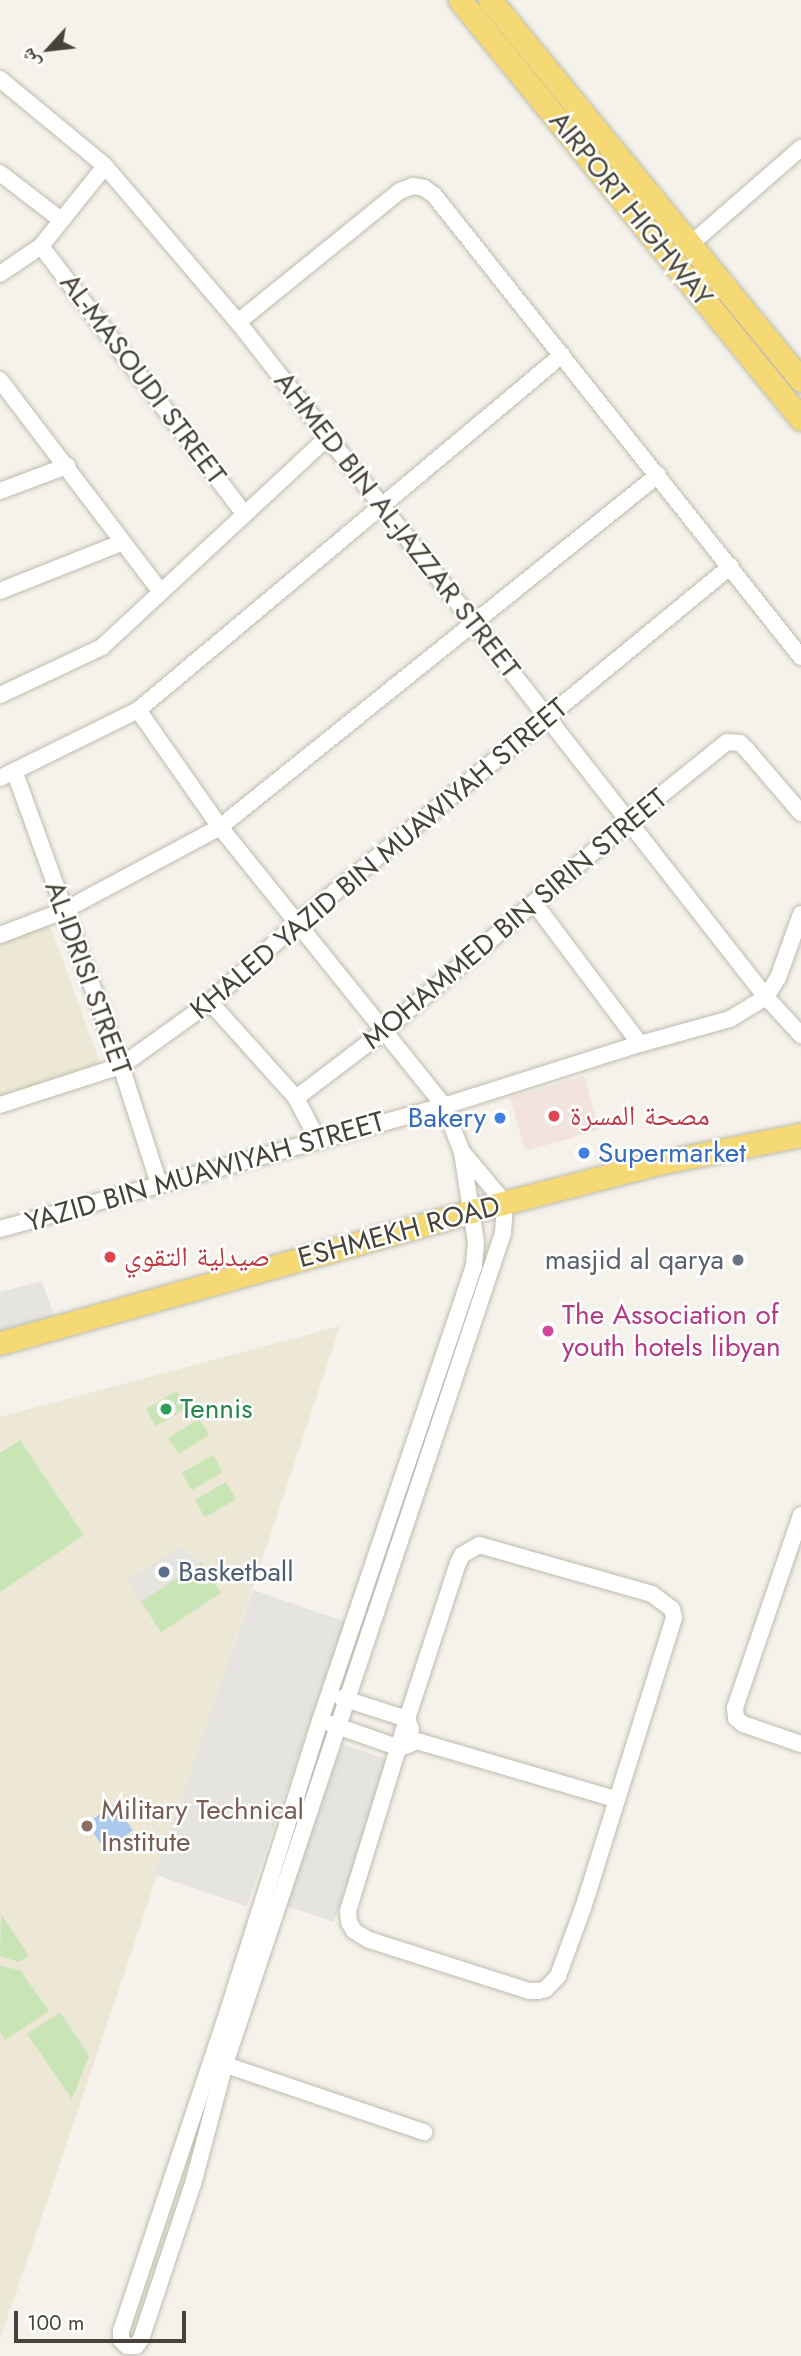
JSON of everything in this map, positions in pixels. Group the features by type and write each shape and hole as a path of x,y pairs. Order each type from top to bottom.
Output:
{"highway":[{"name":"AIRPORT HIGHWAY","path":"460,0 801,419"},
{"name":"AIRPORT HIGHWAY","path":"490,0 692,243 801,380"},
{"name":"ESHMEKH ROAD","path":"0,1343 472,1211 663,1162 801,1135"}],"street":[{"name":"AHMED BIN AL-JAZZAR STREET","path":"0,79 105,166 238,322 326,439 474,620 766,997 801,1035"},
{"path":"692,243 801,148"},
{"path":"0,274 41,246 105,166"},
{"path":"0,173 61,220"},
{"path":"238,322 400,191 418,185 434,195 801,657"},
{"name":"AL-MASOUDI STREET","path":"41,246 244,513"},
{"path":"8,776 138,710 562,355"},
{"path":"1,383 160,591"},
{"path":"0,695 102,647 326,439"},
{"path":"0,491 67,466"},
{"path":"0,935 63,911 220,827 474,620 658,475"},
{"path":"0,591 123,542"},
{"name":"KHALED YAZID BIN MUAWIYAH STREET","path":"0,1105 121,1066 210,1002 296,924 731,566"},
{"path":"138,710 220,827 444,1106 462,1152 476,1234 474,1266 320,1721 218,2062 193,2184 141,2339 136,2346 127,2346 121,2340 121,2331 171,2179 218,2062 340,1727 503,1233 505,1203 462,1152"},
{"name":"MOHAMMED BIN SIRIN STREET","path":"296,1098 383,1032 719,747 733,741 747,750 801,813"},
{"name":"AL-IDRISI STREET","path":"8,776 63,911 121,1066 159,1184"},
{"path":"535,904 640,1044"},
{"path":"766,997 778,978 801,914"},
{"name":"YAZID BIN MUAWIYAH STREET","path":"0,1229 444,1106 640,1044 730,1019 766,997"},
{"path":"210,1002 296,1098 318,1140"},
{"path":"801,1515 735,1708 736,1718 743,1724 801,1744"},
{"path":"489,1545 652,1594 672,1609 674,1619 615,1799 583,1908 558,1976 546,1989 529,1991 369,1940 354,1931 349,1922 348,1911 400,1748 458,1563 470,1548 489,1545"},
{"path":"329,1694 407,1719 417,1741"},
{"path":"320,1721 400,1748 417,1741 615,1799"},
{"path":"218,2062 424,2132"},
{"path":"171,2179 193,2184"}],"shaded area":[{"path":"49,922 100,1063 0,1099 0,941"},
{"name":"مصحة المسرة","path":"584,1076 599,1130 525,1151 510,1097"},
{"path":"42,1281 54,1316 0,1331 0,1292"},
{"name":"Military Technical Institute","path":"340,1326 124,1974 0,2340 0,1417"},
{"name":"Basketball","path":"179,1547 201,1562 141,1602 127,1581"},
{"path":"253,1590 345,1622 247,1906 155,1875"},
{"path":"342,1744 389,1760 334,1922 286,1906"}],"green space":[{"name":"Tennis","path":"177,1391 187,1408 156,1426 146,1409"},
{"name":"Tennis","path":"199,1419 209,1435 179,1454 168,1438"},
{"path":"20,1440 84,1535 0,1592 0,1453"},
{"path":"213,1455 223,1472 192,1490 182,1473"},
{"path":"226,1482 236,1499 205,1517 195,1500"},
{"path":"201,1562 221,1593 161,1632 141,1601"},
{"path":"1,1914 29,1956 19,1962 0,1956"},
{"path":"0,1966 20,1970 49,2011 5,2040 0,2032"},
{"path":"60,2012 89,2056 72,2099 27,2034"}],"water":[{"path":"115,1804 133,1831 105,1850 87,1823"}],"place":[{"name":"مصحة المسرة","path":"554,1116"},
{"name":"Bakery","path":"500,1118"},
{"name":"Supermarket","path":"584,1153"},
{"name":"صيدلية التقوي","path":"110,1257"},
{"name":"masjid al qarya","path":"738,1260"},
{"name":"The Association of youth hotels libyan","path":"548,1331"},
{"name":"Tennis","path":"166,1409"},
{"name":"Basketball","path":"164,1572"},
{"name":"Military Technical Institute","path":"87,1826"}]}
